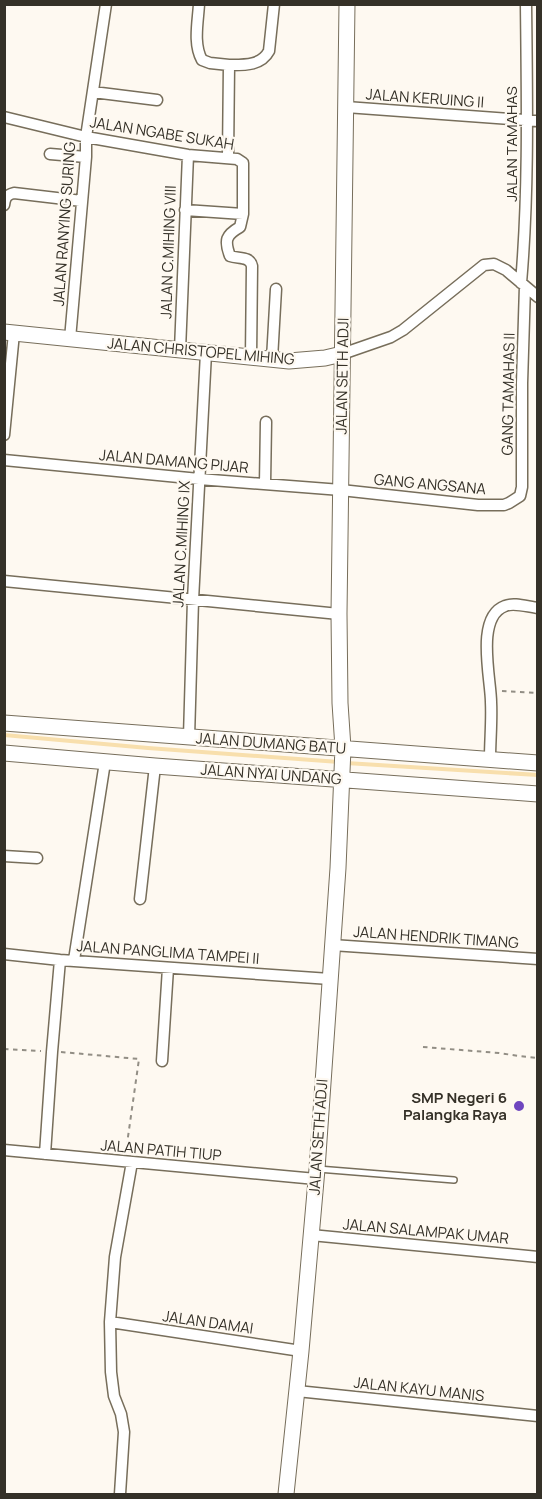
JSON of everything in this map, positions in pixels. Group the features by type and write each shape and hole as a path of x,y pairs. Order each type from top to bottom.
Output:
{"street":[{"name":"JALAN RANYING SURING","path":"70,339 86,137 106,4"},
{"path":"199,4 198,52 202,60 229,65 257,63 265,58 269,51 274,4"},
{"name":"JALAN SETH ADJI","path":"286,1494 316,1174 342,777 339,614 347,4"},
{"name":"JALAN TAMAHAS","path":"523,285 532,120 526,4"},
{"path":"228,158 229,65"},
{"path":"93,92 158,100"},
{"name":"JALAN KERUING II","path":"346,107 532,120"},
{"name":"JALAN NGABE SUKAH","path":"4,117 86,137 188,155 237,159 243,163 243,214"},
{"path":"50,154 86,157"},
{"name":"JALAN C.MIHING VIII","path":"180,350 188,155"},
{"path":"4,205 5,198 9,194 82,201"},
{"path":"185,210 243,214 240,227 230,233 227,238 230,255 248,260 252,266 251,357"},
{"name":"JALAN CHRISTOPEL MIHING","path":"9,332 289,361 325,358 384,340 397,333 484,265 498,265 537,297"},
{"name":"GANG TAMAHAS II","path":"516,500 520,496 522,487 523,285"},
{"path":"272,359 276,289"},
{"path":"4,435 9,332"},
{"name":"JALAN C.MIHING IX","path":"189,737 193,600 206,353"},
{"path":"265,484 266,422"},
{"name":"JALAN DAMANG PIJAR","path":"4,460 341,490"},
{"name":"GANG ANGSANA","path":"341,490 478,505 504,505 516,500"},
{"path":"4,581 339,614"},
{"path":"490,759 491,701 486,651 487,635 495,614 504,606 537,608"},
{"name":"JALAN DUMANG BATU","path":"4,723 343,751 537,763"},
{"name":"JALAN NYAI UNDANG","path":"4,753 155,766 342,777 537,794"},
{"path":"74,960 105,762"},
{"path":"140,899 155,766"},
{"path":"4,856 38,858"},
{"name":"JALAN HENDRIK TIMANG","path":"332,945 537,959"},
{"name":"JALAN PANGLIMA TAMPEI II","path":"4,954 330,979"},
{"path":"45,1154 60,960"},
{"path":"162,1061 168,968"},
{"name":"JALAN PATIH TIUP","path":"4,1150 128,1162 316,1174"},
{"path":"120,1494 124,1432 121,1414 114,1396 110,1322 115,1257 128,1162"},
{"name":"JALAN SALAMPAK UMAR","path":"311,1235 537,1257"},
{"name":"JALAN DAMAI","path":"110,1322 301,1351"},
{"name":"JALAN KAYU MANIS","path":"297,1391 537,1416"}],"lane":[{"path":"316,1174 454,1180"}],"path":[{"path":"490,691 537,693"},
{"path":"423,1047 537,1058"},
{"path":"4,1049 139,1059 128,1162"}],"waterway":[{"path":"4,735 339,762"},
{"path":"346,763 538,775"}],"place":[{"name":"SMP Negeri 6 Palangka Raya","path":"519,1106"}]}
